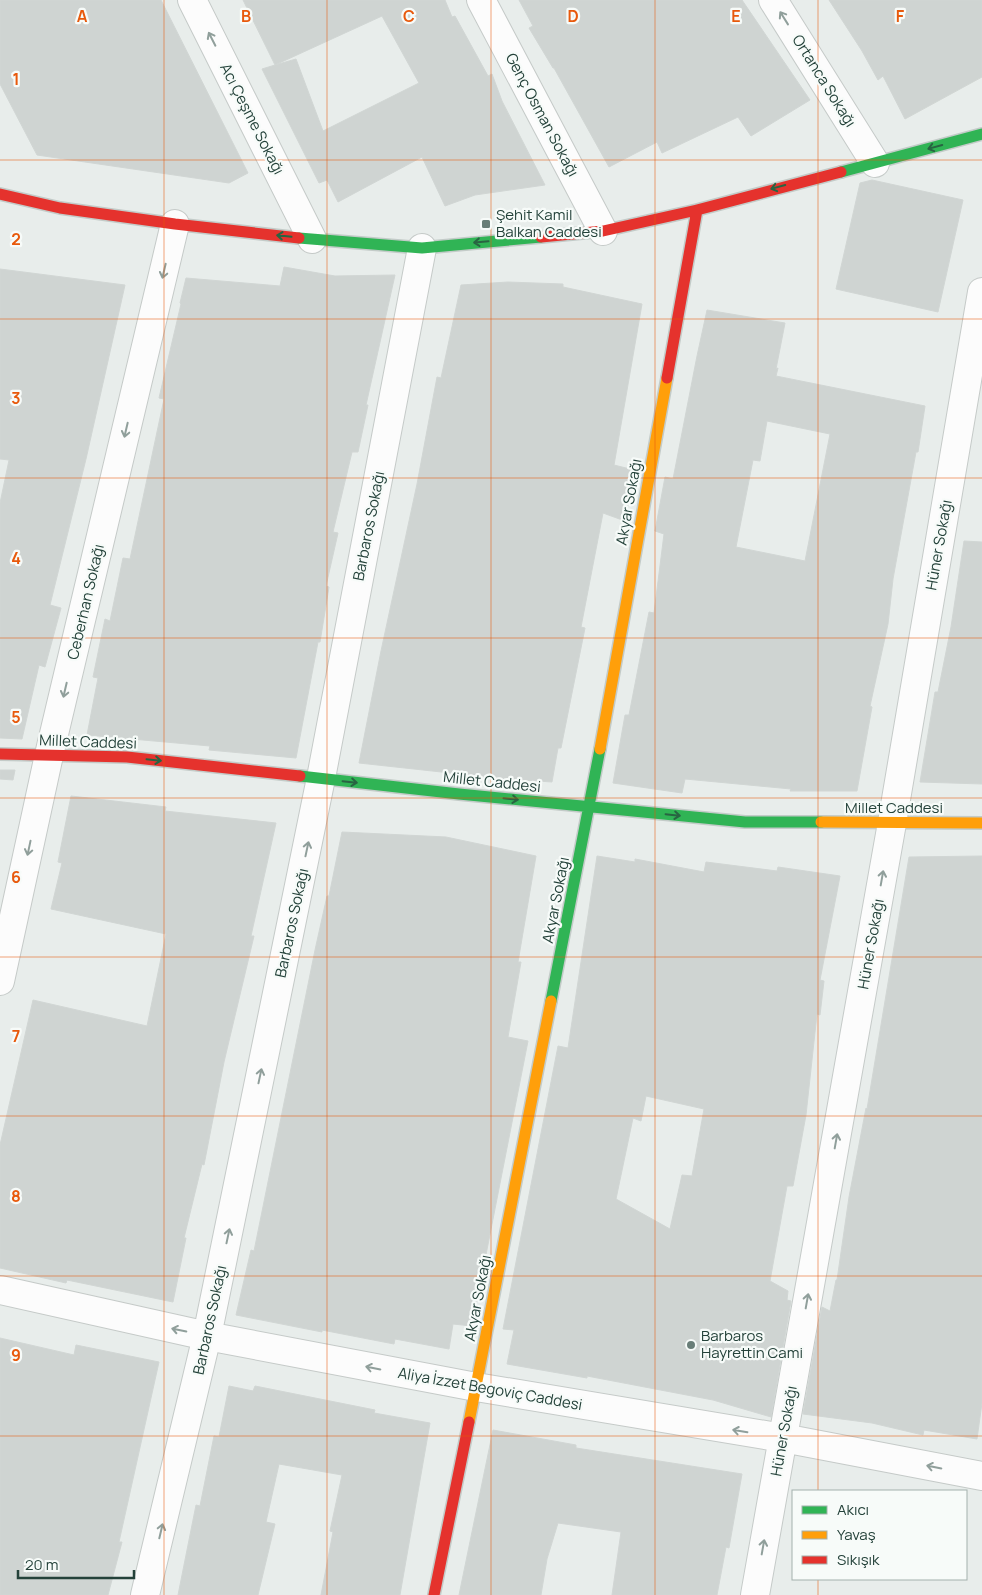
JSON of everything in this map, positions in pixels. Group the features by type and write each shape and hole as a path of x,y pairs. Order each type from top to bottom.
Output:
{"street":[{"name":"Acı Çeşme Sokağı","path":"192,0 312,239"},
{"name":"Genç Osman Sokağı","path":"481,0 603,231"},
{"name":"Ortanca Sokağı","path":"773,0 875,163"},
{"path":"0,194 60,208 175,224 312,239 422,248 603,231 697,210 982,134"},
{"name":"Akyar Sokağı","path":"434,1595 589,807 697,210"},
{"name":"Ceberhan Sokağı","path":"0,981 49,755 175,224"},
{"name":"Barbaros Sokağı","path":"145,1595 207,1336 321,778 422,248"},
{"name":"Hüner Sokağı","path":"755,1595 892,823 982,292"},
{"name":"Millet Caddesi","path":"0,754 128,757 745,822 982,823"},
{"name":"Aliya İzzet Begoviç Caddesi","path":"0,1290 207,1336 476,1388 783,1438 982,1476"}],"building":[{"path":"0,0 161,0 248,173 229,183 37,155 0,84"},
{"path":"243,0 445,0 452,17 455,16 488,76 492,74 502,101 545,185 475,195 445,206 422,157 338,202 327,180 319,183 262,69 275,65","holes":["382,16 419,83 323,131 296,59 275,65"]},
{"path":"519,0 742,0 810,100 751,136 738,117 662,153 657,142 609,167 554,68 529,28 533,26"},
{"path":"829,0 982,0 982,77 905,119 883,76 878,80 862,51"},
{"path":"872,180 963,200 938,312 836,289 860,183"},
{"path":"284,267 335,276 395,275 366,405 368,405 358,452 352,452 333,532 338,533 326,586 329,587 320,642 318,642 296,758 209,750 210,746 87,735 98,678 93,677 105,619 110,621 123,558 130,559 164,399 159,398 186,278 280,286"},
{"path":"0,269 125,285 86,459 50,605 61,608 45,667 39,665 22,739 0,738 0,503 9,460 0,459"},
{"path":"508,282 563,284 563,287 642,304 614,465 634,470 625,521 603,513 581,627 585,628 561,748 558,748 552,782 478,777 359,763 417,484 437,377 441,378 461,285"},
{"path":"707,310 785,323 776,376 925,406 893,579 888,624 870,706 872,707 857,791 790,791 791,789 685,779 682,793 613,783 625,715 629,715 649,612 654,613 664,534 655,531 665,477 673,479","holes":["767,421 830,434 805,561 736,547 753,460 760,461"]},
{"path":"964,541 982,542 982,784 920,782 935,692 938,692 951,627"},
{"path":"0,770 15,770 13,780 0,779"},
{"path":"71,796 166,807 165,811 276,823 251,936 254,936 224,1062 204,1165 202,1164 184,1238 186,1238 173,1302 67,1280 66,1283 0,1268 0,1145 33,1000 147,1026 166,934 51,909 62,863 58,862"},
{"path":"342,832 446,837 536,856 518,962 521,962 508,1037 528,1041 472,1326 453,1324 449,1349 395,1339 394,1344 236,1315 251,1250 254,1251 315,950 327,896 329,896"},
{"path":"597,856 635,862 635,859 704,872 706,862 777,871 778,867 840,876 820,980 824,981 820,1015 817,1014 806,1115 793,1186 787,1186 770,1281 788,1291 787,1300 791,1301 771,1417 713,1400 587,1376 587,1378 507,1364 514,1330 503,1329 558,1046 568,1048","holes":["646,1096 704,1109 692,1176 682,1175 670,1229 616,1199 633,1118 641,1121"]},
{"path":"982,856 982,1403 977,1439 924,1430 923,1435 872,1423 803,1414 822,1307 830,1311 837,1280 849,1197 867,1109 909,857"},
{"path":"0,1338 74,1355 76,1345 159,1362 119,1542 122,1542 108,1595 0,1595"},
{"path":"229,1386 253,1391 255,1386 375,1410 374,1413 430,1423 400,1595 321,1595 333,1532 330,1531 342,1475 279,1464 266,1522 275,1524 258,1595 178,1595 196,1505 200,1506 214,1436 219,1437"},
{"path":"493,1430 576,1445 576,1448 742,1474 729,1548 726,1547 717,1595 612,1595 621,1532 558,1523 547,1559 541,1595 459,1595"}],"traffic: fast":[{"path":"841,172 982,134"},
{"path":"299,238 422,248 541,237"},
{"path":"551,1001 600,749"},
{"path":"300,776 459,794 745,822 821,822"}],"traffic: slow":[{"path":"600,749 667,378"},
{"path":"821,822 982,823"},
{"path":"469,1422 551,1001"}],"traffic: jam":[{"path":"541,237 603,231 697,210 841,172"},
{"path":"0,194 60,208 175,224 299,238"},
{"path":"667,378 697,210"},
{"path":"0,754 127,757 300,776"},
{"path":"434,1595 469,1422"}],"place":[{"name":"Şehit Kamil Balkan Caddesi","path":"486,224"},
{"name":"Barbaros Hayrettin Cami","path":"691,1345"}]}
